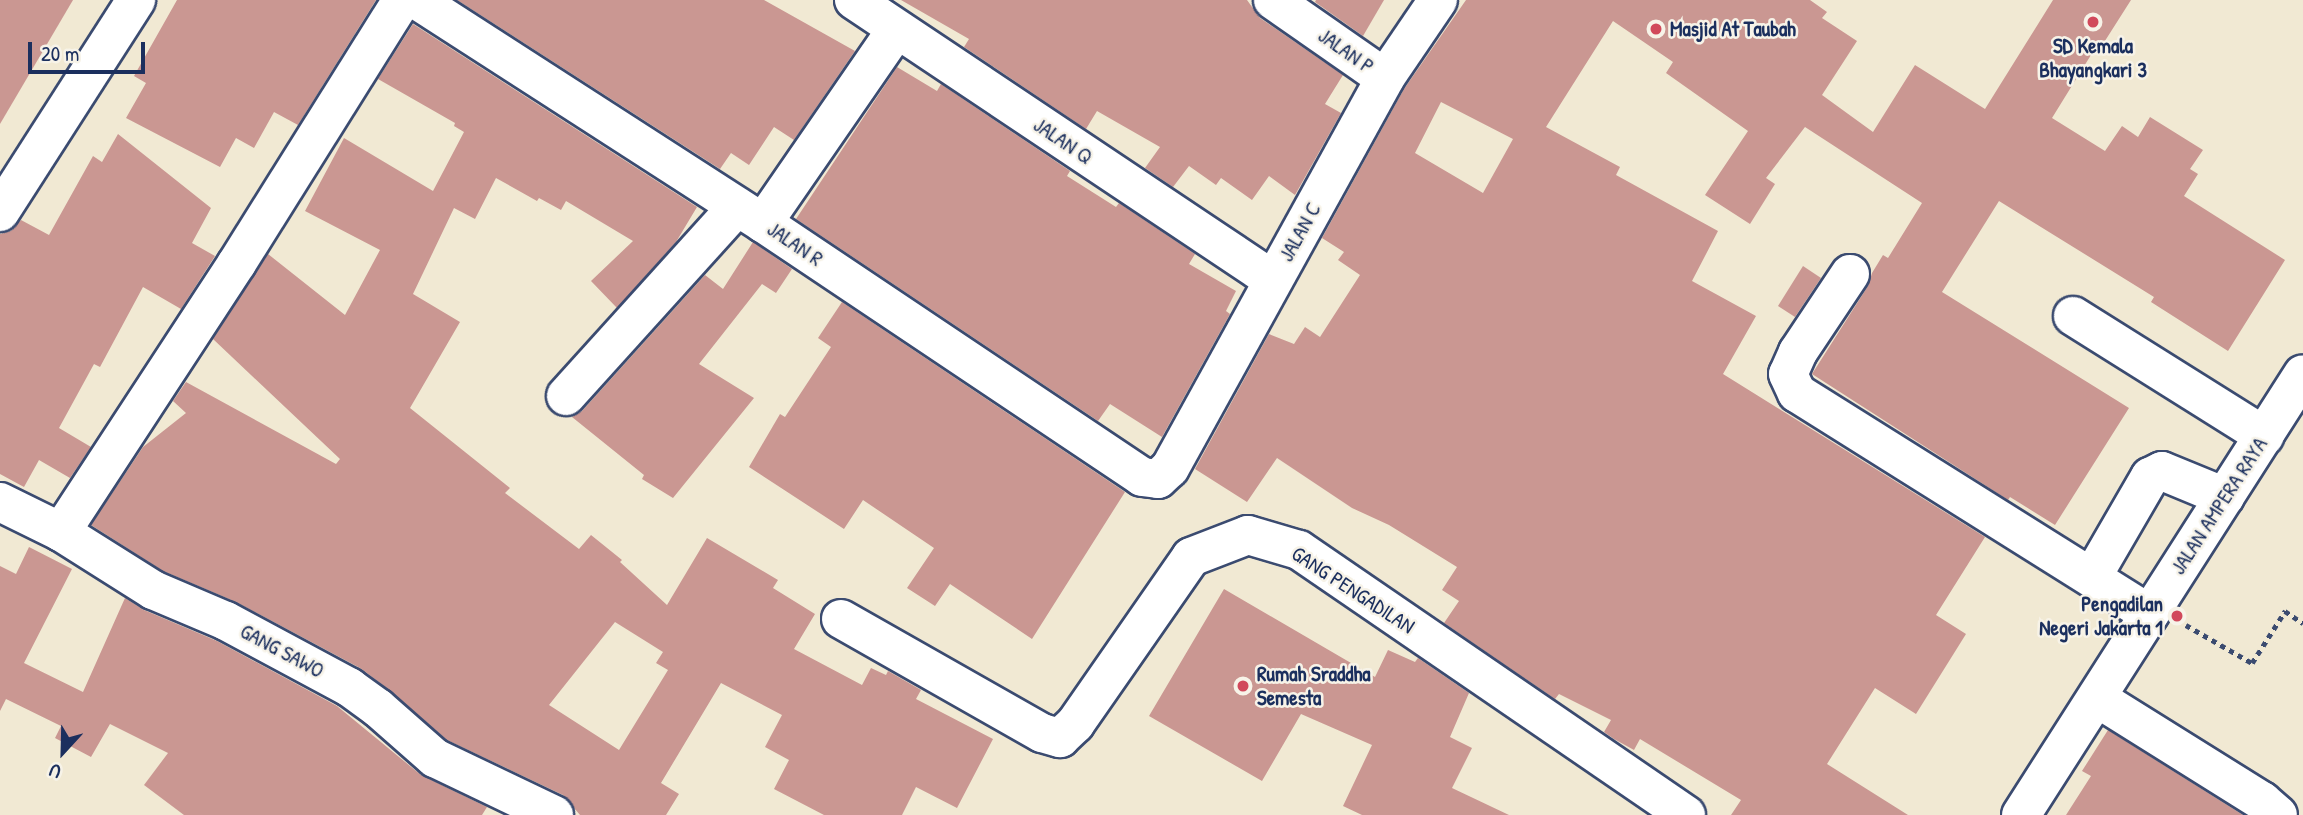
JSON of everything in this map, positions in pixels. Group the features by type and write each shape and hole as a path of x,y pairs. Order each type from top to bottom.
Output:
{"street":[{"path":"0,212 136,0"},
{"path":"61,532 244,251 402,0"},
{"name":"JALAN R","path":"417,0 750,215 1142,478 1158,478 1170,468"},
{"name":"JALAN Q","path":"854,0 1273,280"},
{"name":"JALAN P","path":"1273,0 1385,78"},
{"name":"JALAN C","path":"1170,468 1385,78 1438,0"},
{"path":"566,396 750,215 896,30"},
{"path":"1850,274 1798,352 1788,374 1797,393 2092,577 2151,610"},
{"path":"2074,316 2264,436"},
{"name":"JALAN AMPERA RAYA","path":"2021,815 2303,374"},
{"path":"2092,577 2150,477 2162,471 2225,497"},
{"name":"GANG SAWO","path":"0,502 61,532 153,590 226,621 349,687 378,708 435,758 554,815"},
{"name":"GANG PENGADILAN","path":"841,619 1042,733 1060,738 1075,724 1191,556 1248,535 1298,550 1686,815"},
{"path":"2096,698 2270,808"},
{"path":"2270,808 2267,795 2278,793 2303,807"}],"path":[{"path":"2151,610 2252,663 2286,611 2303,622"}],"building":[{"path":"0,0 73,0 0,124"},
{"path":"177,0 376,0 298,125 274,112 254,148 236,138 220,167 126,118 146,83 134,76"},
{"path":"457,0 764,0 855,51 794,140 774,127 749,165 731,153 720,169"},
{"path":"901,0 1247,0 1260,18 1343,75 1325,104 1341,113 1295,195 1269,176 1252,200 1221,178 1216,185 1189,166 1173,187 1145,168 1160,147 1097,111 1086,129 964,47 969,39"},
{"path":"1384,0 1363,36 1315,2"},
{"path":"1466,0 1810,0 1827,12 1822,18 1857,41 1822,95 1873,132 1915,65 1985,109 2053,0 2131,0 2103,44 2099,42 2052,118 2105,151 2122,126 2138,137 2150,117 2203,150 2190,169 2198,174 2184,196 2285,260 2228,351 2151,302 2154,297 1999,201 1942,292 2129,408 2055,525 2010,497 2008,500 1812,374 1868,286 1883,255 1888,258 1922,203 1805,127 1766,178 1775,184 1750,224 1705,195 1748,131 1666,73 1673,62 1613,21 1546,127 1620,167 1616,175 1718,231 1692,281 1756,316 1723,374 1985,537 1936,615 1966,634 1916,714 1875,688 1827,764 1908,815 1731,815 1741,800 1640,739 1634,750 1614,739 1604,732 1611,720 1559,694 1555,699 1444,623 1459,601 1442,590 1457,567 1389,525 1352,508 1277,458 1247,502 1195,469 1269,334 1294,344 1305,327 1320,337 1360,275 1338,260 1344,252 1322,238 1404,89","holes":["1441,102 1513,139 1483,193 1415,153"]},
{"path":"413,24 697,207 676,242 617,308 591,281 633,241 566,201 561,210 539,198 537,201 496,178 475,219 454,208 413,294 460,322 410,408 510,488 505,493 579,549 591,535 622,560 620,562 667,605 707,538 778,580 773,588 815,614 794,649 862,685 871,668 886,675 888,671 921,690 916,699 993,739 957,808 916,787 902,815 824,815 774,789 789,760 765,747 782,715 721,683 661,783 679,794 666,815 580,815 563,795 447,740 360,668 236,602 163,571 91,525 143,447 186,413 173,401 186,382 336,464 340,459 213,339 268,254 345,315 380,250 305,211 344,138 433,191 464,132 454,126 455,123 378,79","holes":["615,622 663,652 656,663 668,670 619,750 549,705"]},
{"path":"897,67 937,91 941,84 1070,171 1067,176 1116,207 1119,203 1195,254 1189,264 1236,291 1226,311 1230,314 1162,437 1110,404 1098,421 796,219"},
{"path":"118,134 211,208 192,243 215,256 181,309 143,287 100,367 94,364 59,428 91,447 70,478 39,460 24,487 0,474 0,234 11,231 21,220 49,235 93,156 102,162"},
{"path":"753,242 792,269 776,293 762,284 699,364 754,398 673,498 642,479 644,475 572,417 582,411 705,275 723,289"},
{"path":"1803,266 1821,278 1795,317 1778,306"},
{"path":"842,302 1125,492 1032,639 950,584 935,606 907,588 934,548 863,500 844,529 749,467 780,414 785,417 831,347 818,338"},
{"path":"29,547 72,569 24,663 83,692 125,598 144,610 217,641 337,706 421,775 487,807 482,815 184,815 144,785 168,753 110,724 91,757 55,738 61,726 6,699 0,711 0,566 16,574"},
{"path":"1224,589 1375,677 1388,650 1415,662 1418,658 1469,693 1450,737 1472,748 1452,788 1509,815 1362,815 1343,806 1372,745 1301,714 1262,781 1149,716"},
{"path":"2108,730 2243,815 2066,815 2091,776 2082,771"}],"place":[{"name":"SD Kemala Bhayangkari 3","path":"2093,22"},
{"name":"Masjid At Taubah","path":"1656,29"},
{"name":"Pengadilan Negeri Jakarta 1","path":"2177,616"},
{"name":"Rumah Sraddha Semesta","path":"1243,686"}]}
